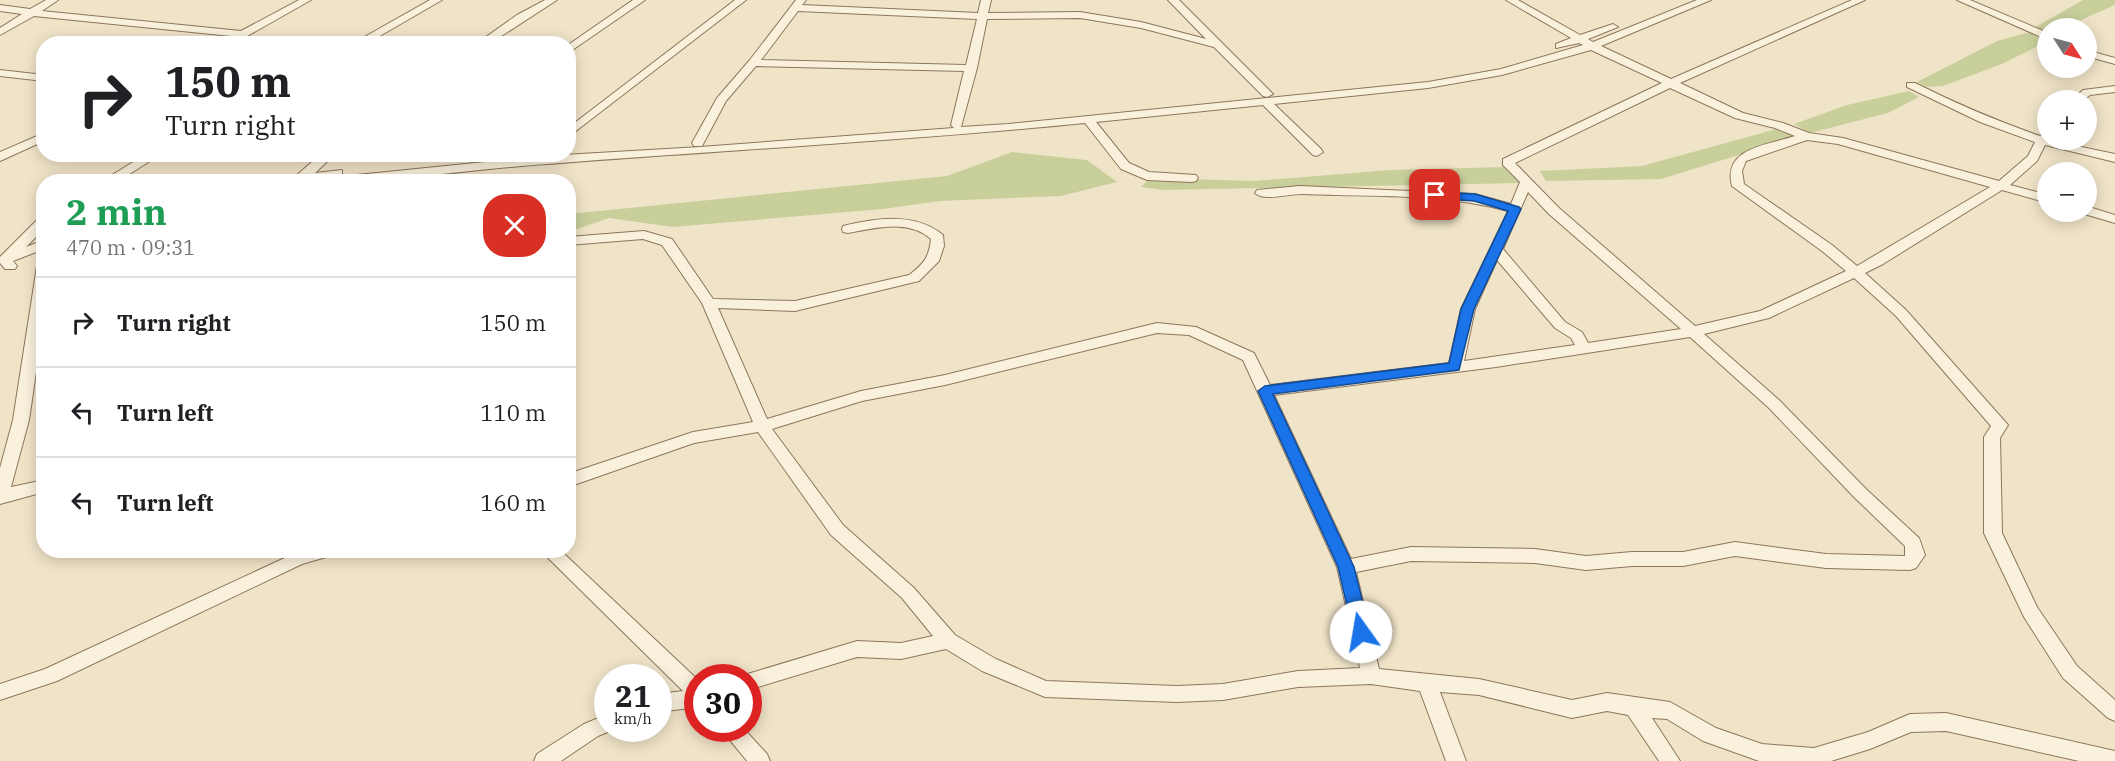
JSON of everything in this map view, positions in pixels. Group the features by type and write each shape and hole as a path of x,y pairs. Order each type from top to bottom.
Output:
{"street":[{"path":"0,32 53,0"},
{"path":"238,36 306,0"},
{"path":"372,36 437,0"},
{"path":"492,36 520,16 552,0"},
{"path":"576,44 640,0"},
{"path":"576,127 741,0"},
{"path":"957,125 986,0"},
{"path":"1173,0 1317,152"},
{"path":"576,155 848,140 1089,120 1404,80 1456,72 1534,55 1683,0"},
{"path":"576,150 957,125 1464,79 1540,62 1592,46 1706,0"},
{"path":"1346,567 1410,554 1535,556 1586,563 1632,559 1683,559 1735,549 1826,561 1910,563 1916,555 1913,543 1860,493 1774,404 1572,227 1507,162 1669,84 1860,0"},
{"path":"1962,0 2037,32"},
{"path":"1516,2 1592,46 1744,118 1779,125 1806,136 1839,141 2037,196"},
{"path":"698,143 721,100 753,63 798,4 982,16 1080,15 1141,25 1218,45"},
{"path":"0,8 29,13 241,34"},
{"path":"2097,56 2115,61"},
{"path":"753,63 972,68"},
{"path":"0,73 36,77"},
{"path":"1911,85 1976,116 2037,135"},
{"path":"2097,91 2115,89"},
{"path":"1089,120 1125,166 1147,176 1192,178"},
{"path":"1806,136 1742,158 1736,164 1735,173 1738,186 1827,248 1901,313 2000,425 1992,437 1994,533 2030,612 2070,672 2115,712"},
{"path":"0,157 36,140"},
{"path":"1265,391 1455,367 1690,332 1764,315 1878,261 2002,185 2033,159 2038,150"},
{"path":"2088,150 2115,158"},
{"path":"121,174 141,162"},
{"path":"306,174 320,162"},
{"path":"336,174 439,162"},
{"path":"397,174 503,162"},
{"path":"1455,367 1468,309 1526,182"},
{"path":"1261,193 1300,190 1475,198 1515,209"},
{"path":"2097,213 2115,219"},
{"path":"709,303 795,306 914,278 929,268 936,258 938,238 922,226 912,223 876,224 848,229"},
{"path":"4,265 36,230"},
{"path":"576,239 644,235 667,242 709,303 762,426 837,530 908,593 948,641 988,665 1045,689 1177,694 1223,692 1298,679 1371,676 1479,687 1572,709 1607,702 1670,711 1710,735 1762,753 1814,757 1870,740 1910,723 1946,722 2115,760"},
{"path":"4,265 36,248"},
{"path":"1496,250 1560,325 1577,335 1584,348"},
{"path":"4,265 36,255"},
{"path":"576,478 693,438 762,426 861,396 945,380 1157,328 1191,330 1249,357 1346,567 1371,676"},
{"path":"36,358 0,497 36,488"},
{"path":"0,692 50,675 300,558"},
{"path":"556,558 684,680"},
{"path":"762,678 857,649 901,651 948,641"},
{"path":"1427,683 1456,761"},
{"path":"1634,707 1670,761"},
{"path":"544,761 594,729"},
{"path":"742,742 760,761"}],"green space":[{"path":"2083,0 2115,0 2115,5 2086,18 2052,18"},
{"path":"2030,32 2037,35 2036,47 2002,64 1943,86 1927,87 1917,82 1997,41"},
{"path":"1909,91 1919,97 1888,113 1810,133 1794,124 1847,105"},
{"path":"1780,128 1800,136 1661,179 1546,181 1540,171 1642,166"},
{"path":"1012,152 1087,160 1117,182 1061,196 940,201 883,209 673,227 609,218 576,230 576,213 947,176"},
{"path":"1504,167 1520,183 1163,190 1141,187 1150,178 1255,181 1390,170"}],"route":[{"path":"1361,632 1346,567 1265,391 1455,367 1468,309 1515,209 1485,199 1435,195"}]}
